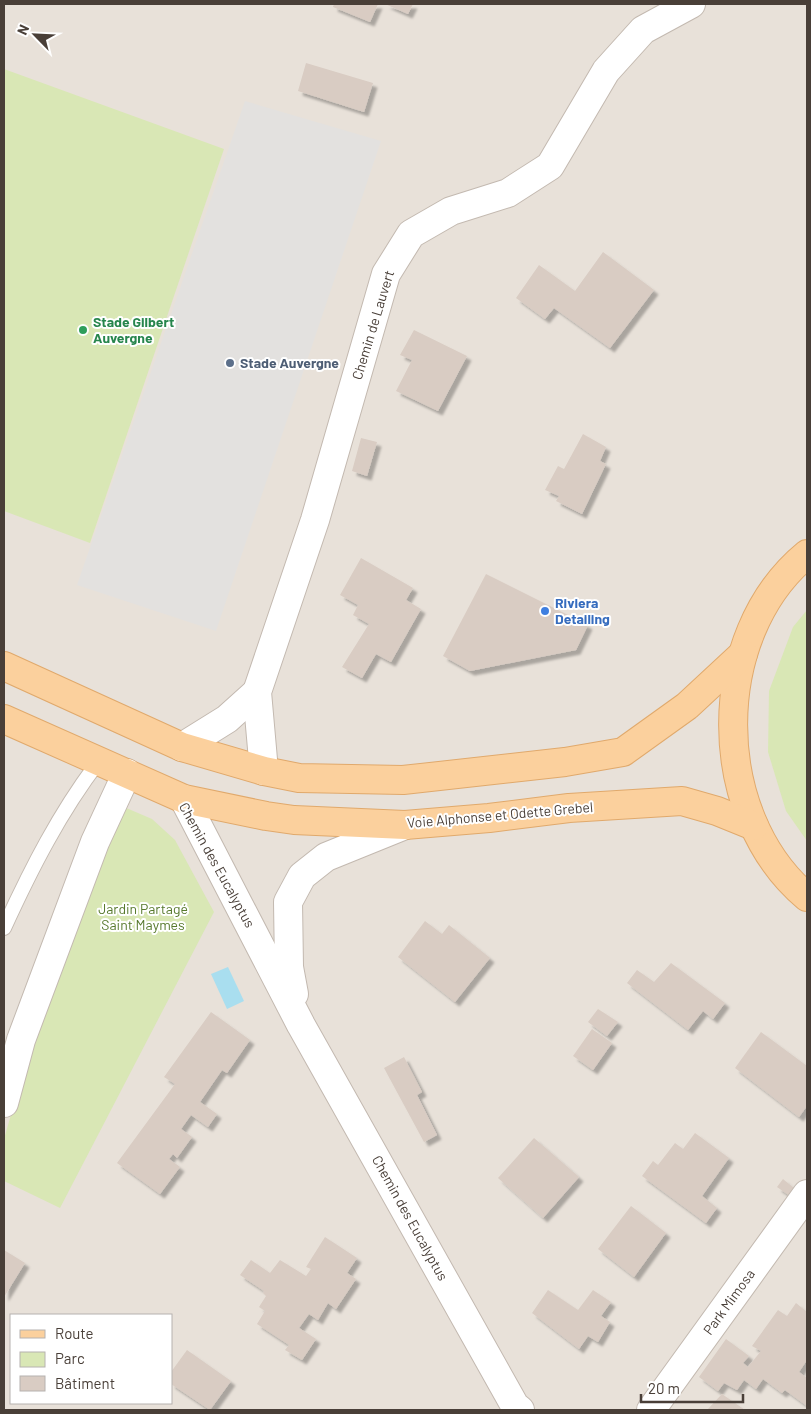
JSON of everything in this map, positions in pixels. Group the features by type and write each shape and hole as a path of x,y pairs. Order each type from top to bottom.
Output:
{"main road":[{"path":"807,554 778,586 758,618 743,654 734,697 732,741 740,784 754,826 775,861 807,897"},
{"path":"4,666 182,747 264,771 299,778 403,780 565,762 623,752 687,706 743,654"},
{"name":"Chemin des Eucalyptus","path":"4,719 184,799"},
{"name":"Voie Alphonse et Odette Grebel","path":"184,799 294,820 405,825 489,818 569,808 682,802 717,811 754,826"}],"street":[{"name":"Chemin de Lauvert","path":"264,771 257,692 315,520 386,274 411,234 451,211 508,193 550,166 606,71 643,30 691,4"},
{"name":"Chemin de Lauvert","path":"182,747 227,720 257,692"},
{"path":"4,1103 21,1040 95,842 127,774"},
{"name":"Chemin des Eucalyptus","path":"184,799 301,1025 515,1409"},
{"name":"Chemin des Eucalyptus","path":"301,1025 289,967 288,902 302,876 326,857 405,825"},
{"name":"Park Mimosa","path":"651,1410 807,1194"}],"lane":[{"path":"4,928 38,856 84,780 99,761"}],"shaded area":[{"path":"4,4 807,4 807,1410 4,1410"},
{"name":"Stade Auvergne","path":"245,101 381,141 216,631 77,585"}],"green space":[{"name":"Stade Gilbert Auvergne","path":"4,69 224,149 90,543 4,511"},
{"path":"807,610 807,841 786,811 768,752 769,691 793,627"},
{"name":"Jardin Partagé Saint Maymes","path":"124,807 152,819 175,840 214,912 60,1208 4,1181 4,1139 23,1073 65,946"}],"water":[{"path":"228,967 244,1001 227,1009 211,974"}],"building":[{"path":"334,4 378,4 370,22 333,7"},
{"path":"385,4 413,4 408,14"},
{"path":"306,63 373,83 364,112 298,91"},
{"path":"603,252 654,290 610,348 554,308 545,319 516,298 539,265 575,291"},
{"path":"414,330 467,356 438,411 396,391 412,360 400,355"},
{"path":"583,434 606,447 600,461 606,464 582,514 556,501 559,496 545,490 558,466 564,469"},
{"path":"361,438 377,442 367,476 352,471"},
{"path":"361,558 413,588 406,600 421,609 391,662 376,654 362,678 342,667 369,624 353,615 358,605 340,595"},
{"path":"486,574 588,625 576,650 470,671 443,656"},
{"path":"425,921 442,934 449,925 490,958 455,1002 398,957"},
{"path":"671,963 725,1003 713,1019 703,1011 688,1030 627,983 637,970 654,982"},
{"path":"598,1009 618,1022 607,1036 588,1022"},
{"path":"211,1012 250,1040 227,1073 222,1070 200,1102 217,1114 208,1127 191,1115 181,1129 192,1137 177,1158 173,1154 169,1159 180,1167 160,1194 117,1163 175,1084 164,1077"},
{"path":"592,1029 612,1043 593,1070 573,1056"},
{"path":"761,1032 807,1066 807,1106 799,1117 735,1068"},
{"path":"404,1057 422,1092 417,1095 437,1135 424,1142 384,1068"},
{"path":"695,1133 729,1158 702,1196 717,1208 706,1223 642,1176 653,1161 658,1165 675,1143 683,1149"},
{"path":"534,1138 579,1177 543,1218 498,1178"},
{"path":"783,1179 795,1189 790,1196 777,1187"},
{"path":"631,1206 666,1233 634,1277 598,1249"},
{"path":"325,1237 357,1258 347,1273 356,1279 336,1309 328,1303 318,1320 309,1314 299,1328 316,1339 302,1360 285,1350 289,1345 257,1324 265,1311 259,1307 266,1296 263,1293 264,1291 240,1275 251,1260 270,1273 280,1260 306,1276 311,1269 306,1267"},
{"path":"4,1250 25,1263 4,1297"},
{"path":"548,1290 578,1310 593,1290 611,1302 601,1316 610,1322 598,1342 588,1336 579,1349 532,1313"},
{"path":"796,1303 807,1312 807,1360 799,1372 807,1378 807,1406 785,1390 782,1393 763,1379 756,1389 744,1380 737,1390 724,1383 718,1391 699,1377 726,1339 749,1356 743,1363 748,1367 761,1351 752,1346 778,1310 787,1316"},
{"path":"187,1350 231,1381 210,1410 172,1385 172,1371"},
{"path":"722,1394 732,1401 745,1410 707,1410"}],"place":[{"name":"Stade Gilbert Auvergne","path":"83,330"},
{"name":"Stade Auvergne","path":"230,363"},
{"name":"Riviera Detailing","path":"545,611"}]}
